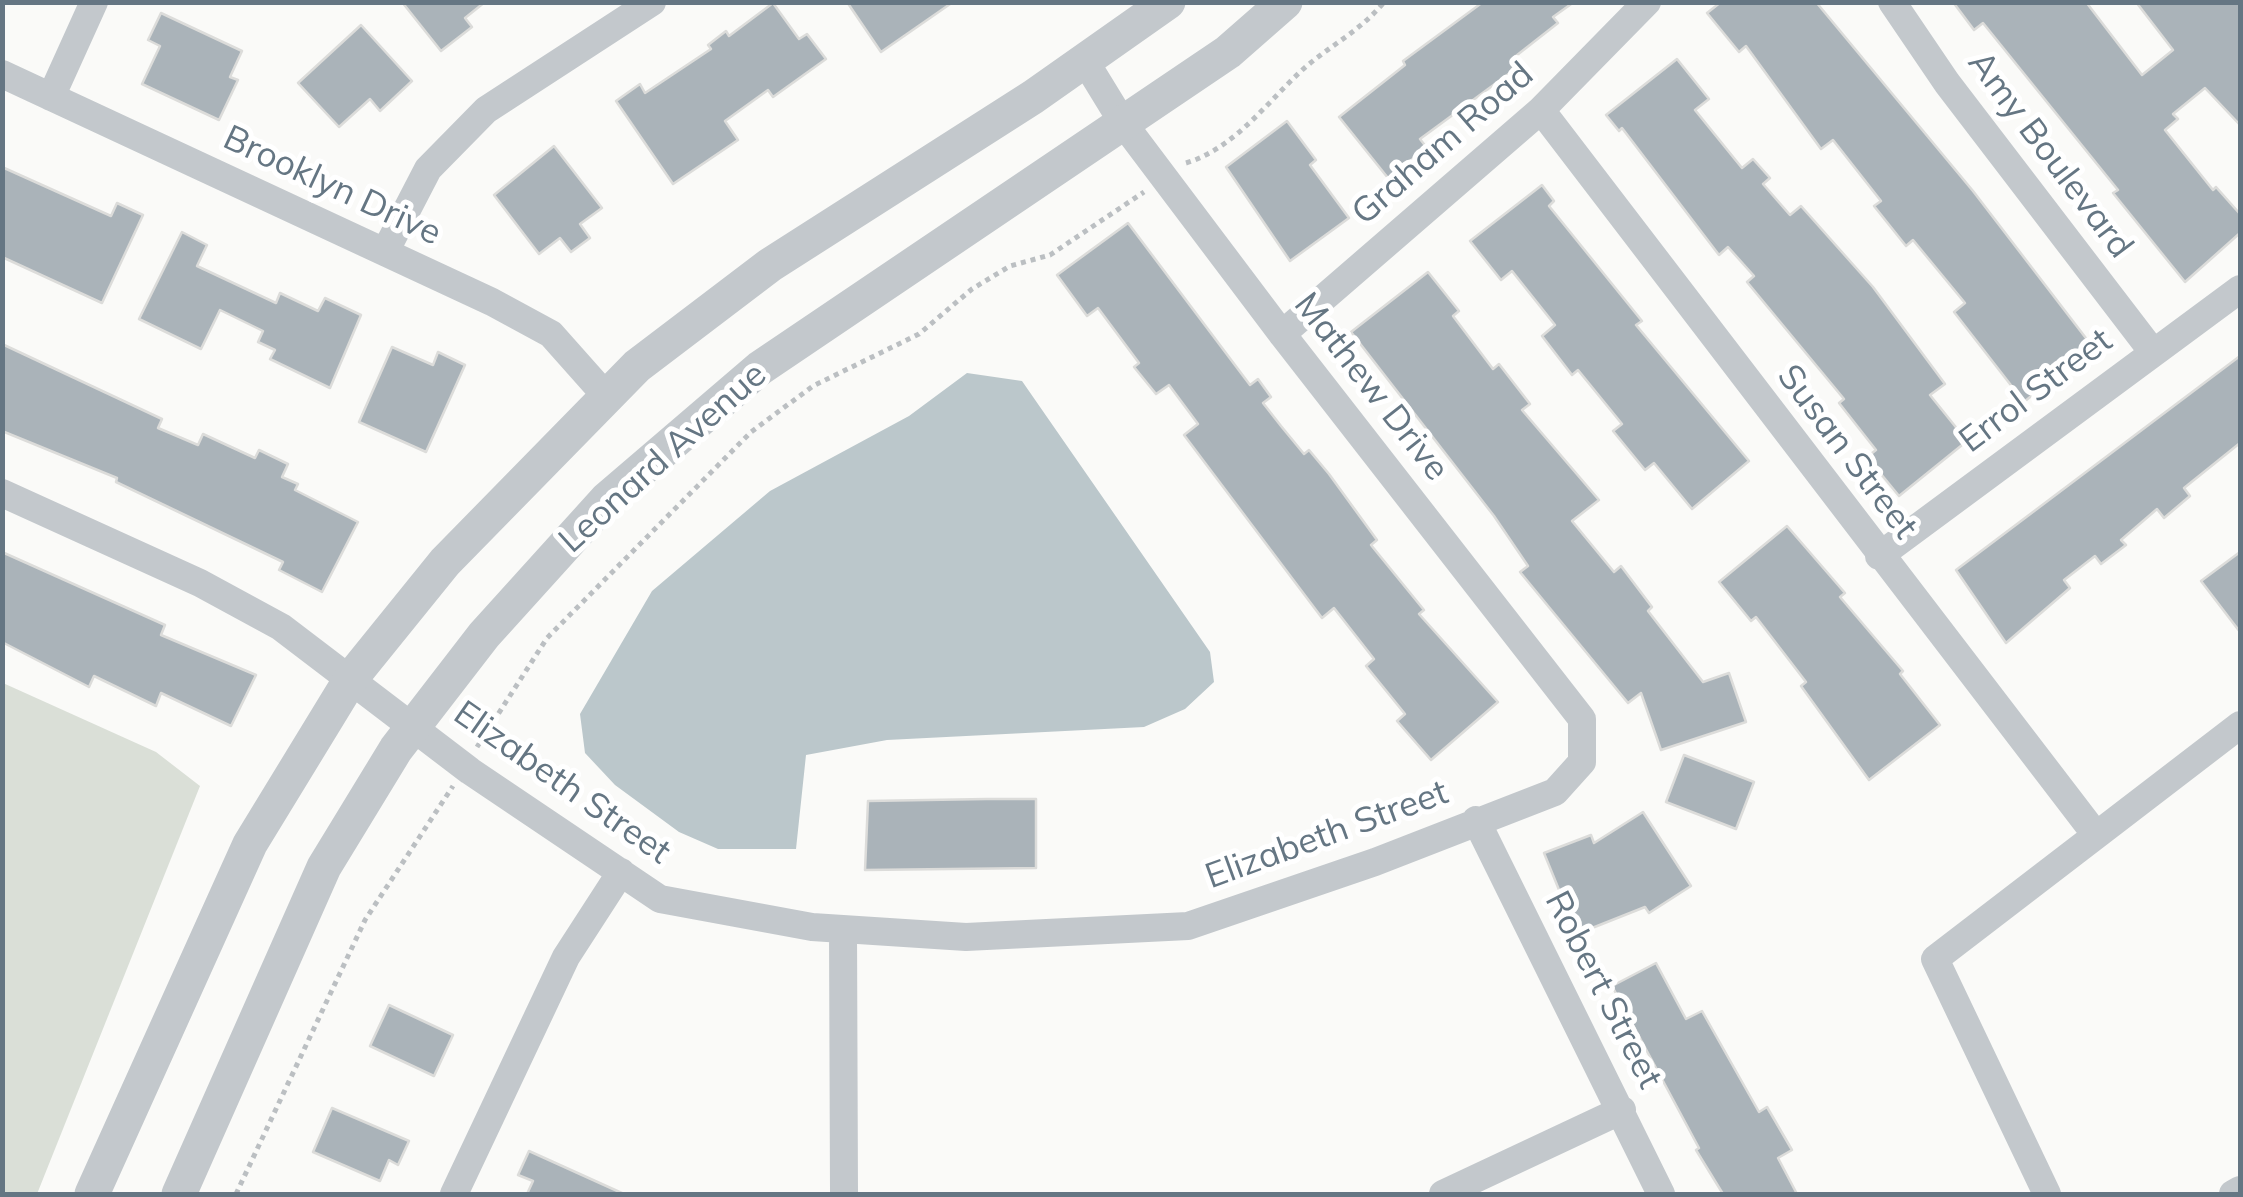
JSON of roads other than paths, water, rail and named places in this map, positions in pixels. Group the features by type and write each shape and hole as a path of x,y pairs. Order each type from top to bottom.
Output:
{"street":[{"path":"51,96 94,2"},
{"path":"385,252 428,168 486,110 652,2"},
{"path":"92,1194 250,844 352,677 445,562 638,366 770,265 1085,61 1168,2"},
{"name":"Leonard Avenue","path":"179,1194 324,867 415,725 484,635 607,499 760,368 1228,52 1285,2"},
{"name":"Graham Road","path":"1282,334 1541,110 1648,2"},
{"name":"Amy Boulevard","path":"1892,2 1947,82 2152,351"},
{"name":"Mathew Drive","path":"1085,61 1123,123 1282,334 1582,719 1582,762"},
{"name":"Brooklyn Drive","path":"2,74 385,252 551,334 607,397"},
{"name":"Susan Street","path":"1541,110 2096,835"},
{"name":"Errol Street","path":"1879,556 2240,289"},
{"name":"Elizabeth Street","path":"2,493 200,583 281,628 352,677 466,766 660,899 843,929 966,937 1188,926 1375,862 1555,792 1582,762"},
{"path":"2047,1194 1935,959 2240,725"},
{"name":"Robert Street","path":"1476,820 1662,1194"},
{"path":"454,1194 566,957 621,872"},
{"path":"843,929 844,1194"},
{"path":"1442,1194 1622,1110"},
{"path":"2233,1194 2240,1190"}]}
